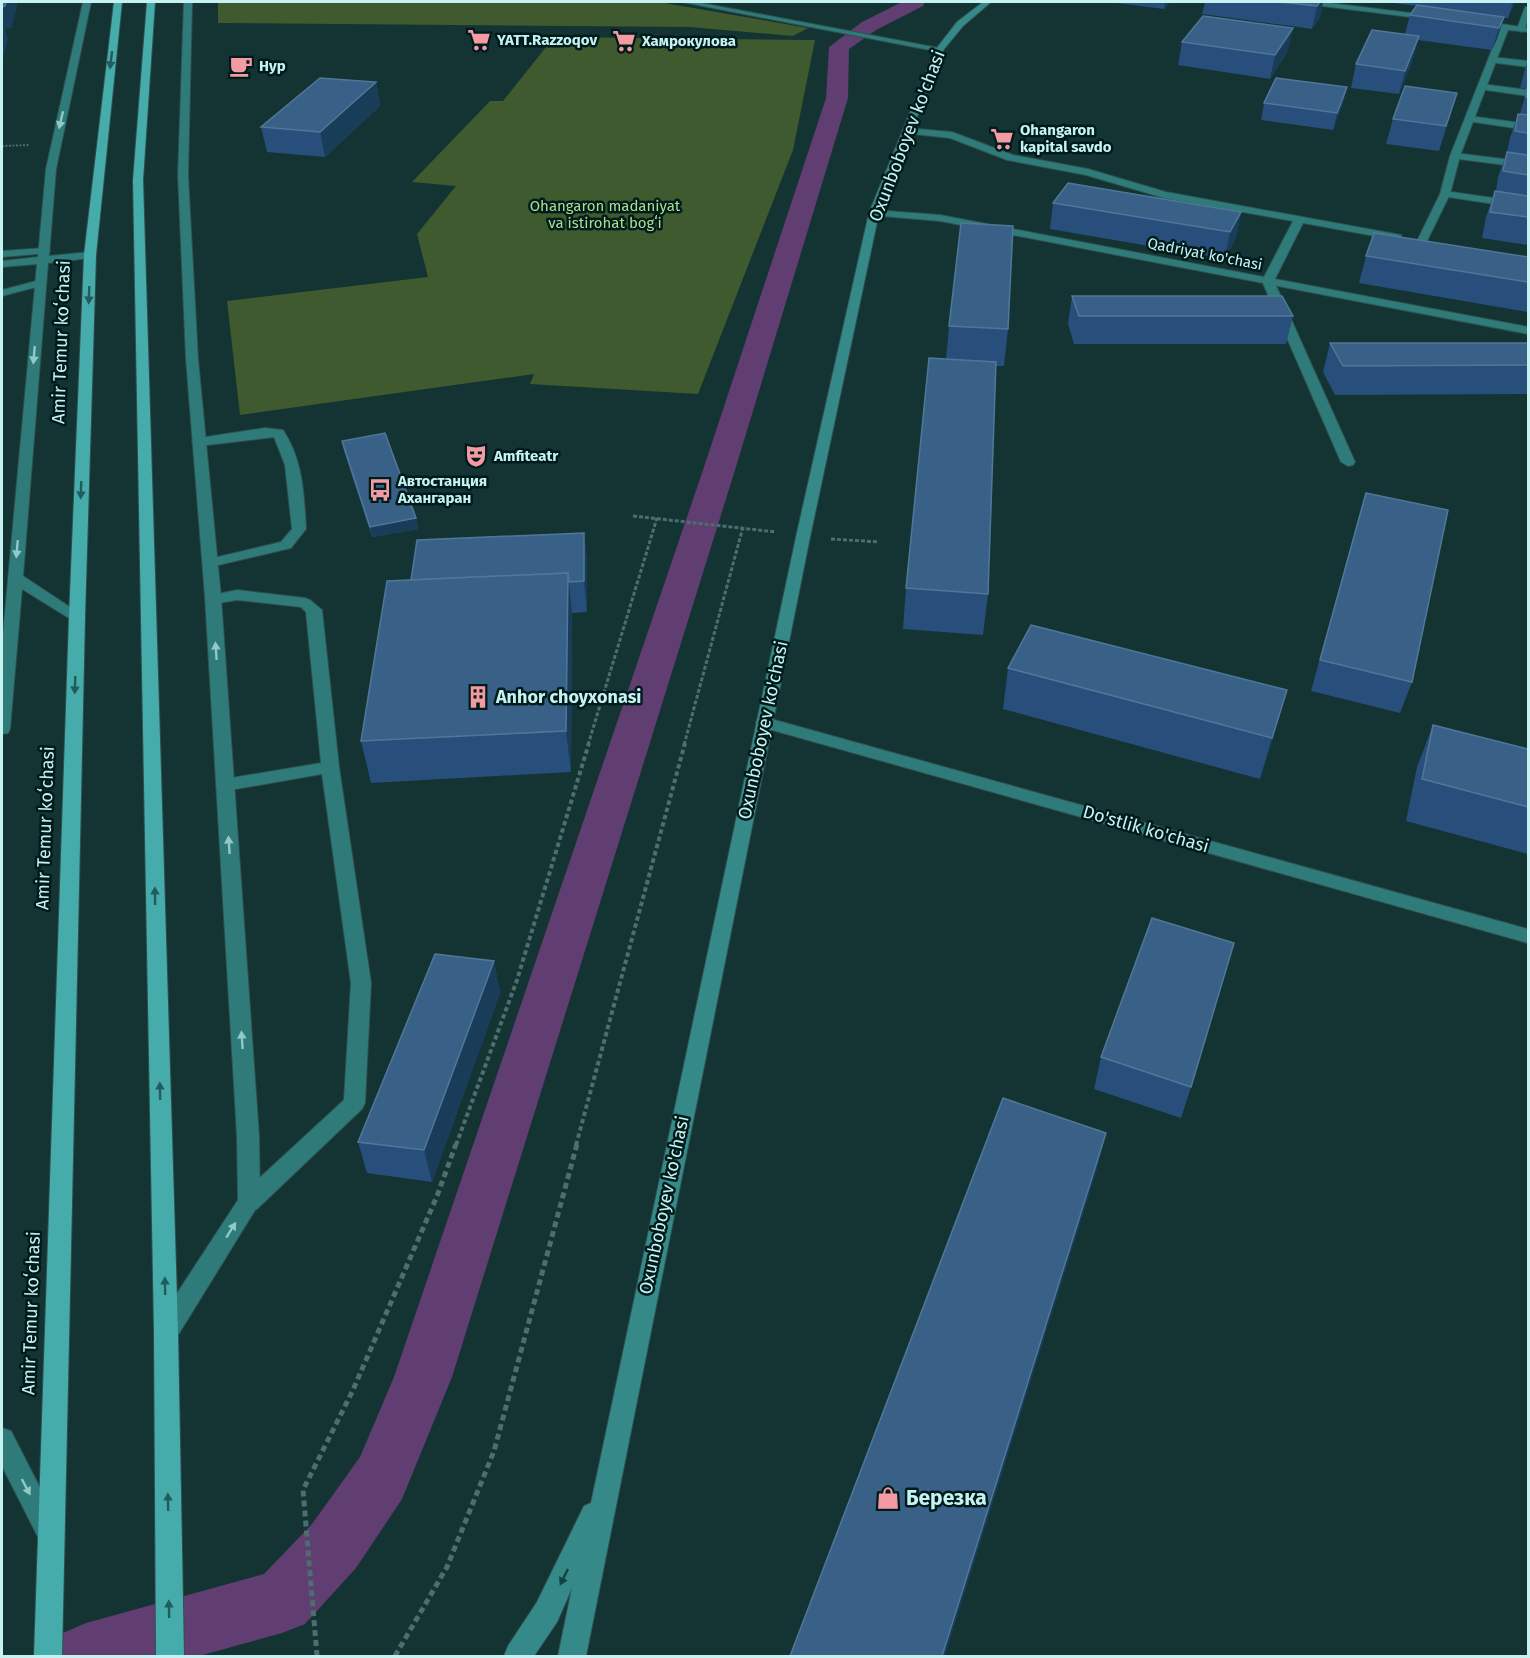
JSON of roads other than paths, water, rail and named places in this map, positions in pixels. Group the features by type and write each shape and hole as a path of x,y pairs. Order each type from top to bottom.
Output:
{"highway":[{"name":"Amir Temur koʻchasi","path":"48,1656 77,617 90,255 118,2"},
{"path":"152,2 138,180 166,1332 170,1656"}],"main road":[{"name":"Oxunboboyev ko'chasi","path":"572,1656 764,722 874,213 940,50 960,24 987,2"},
{"name":"Oxunboboyev ko'chasi","path":"518,1656 547,1612 606,1486"}],"street":[{"path":"2,729 7,593 15,578 51,169 87,2"},
{"path":"188,2 183,175 192,358 213,599 248,1136 249,1202"},
{"path":"687,2 940,50"},
{"path":"1312,2 1445,19"},
{"path":"1481,24 1525,29 1528,9"},
{"path":"907,131 952,135 1011,158 1088,172 1164,195 1427,242 1445,194 1455,156 1505,27"},
{"path":"1492,60 1528,64"},
{"path":"1482,87 1528,93"},
{"path":"1470,119 1528,127"},
{"path":"1455,156 1528,165"},
{"path":"1445,194 1528,206"},
{"name":"Qadriyat ko'chasi","path":"874,213 940,218 1528,331"},
{"path":"1299,220 1268,281 1348,462"},
{"path":"2,254 90,255"},
{"path":"2,264 43,256"},
{"path":"2,293 40,283"},
{"path":"200,442 266,432 278,433 285,442 296,489 299,529 286,545 210,563"},
{"path":"15,578 77,617"},
{"path":"166,1332 249,1202 354,1103 361,983 330,767 314,610 305,603 237,595 213,599"},
{"name":"Do'stlik ko'chasi","path":"764,722 1528,936"},
{"path":"225,785 330,767"},
{"path":"2,1440 51,1534"}],"waterway":[{"path":"86,1656 282,1601 334,1546 381,1478 423,1377 719,470 837,98 839,47 869,26 916,2"}],"place":[{"name":"YATT.Razzoqov","path":"479,40"},
{"name":"Хамрокулова","path":"624,41"},
{"name":"Нур","path":"241,66"},
{"name":"Ohangaron kapital savdo","path":"1002,139"},
{"name":"Amfiteatr","path":"476,456"},
{"name":"Автостанция Ахангаран","path":"380,490"},
{"name":"Anhor choyxonasi","path":"478,697"},
{"name":"Березка","path":"888,1498"}],"park label":[{"name":"Ohangaron madaniyat va istirohat bogʻi","path":"605,214"}]}
